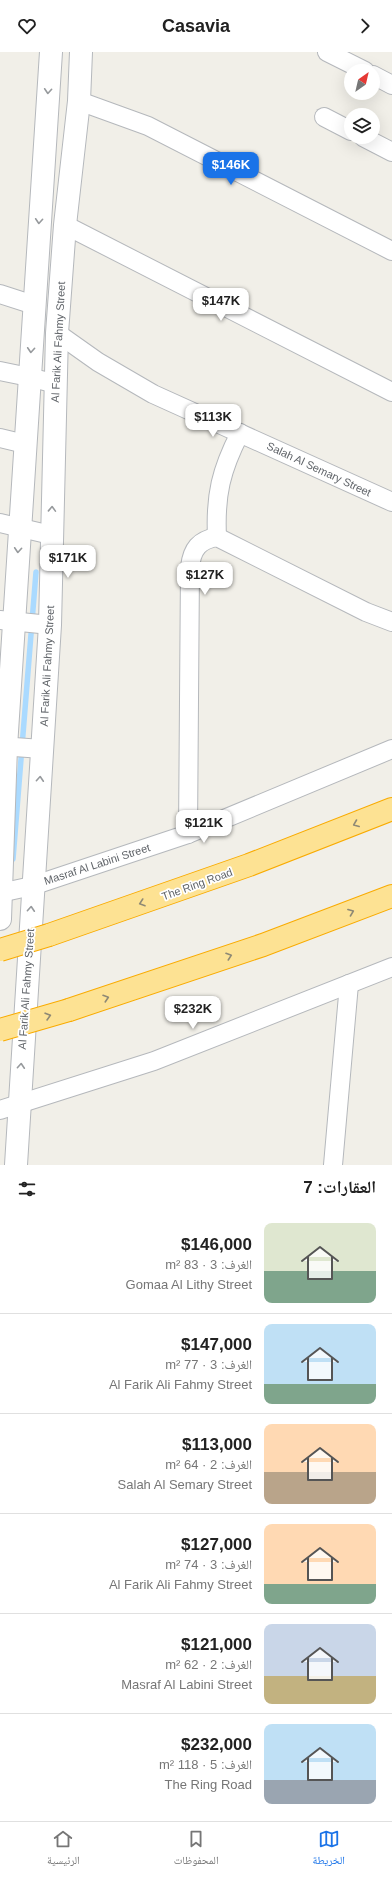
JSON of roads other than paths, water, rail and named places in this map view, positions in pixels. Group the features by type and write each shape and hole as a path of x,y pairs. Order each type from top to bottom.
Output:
{"highway":[{"name":"The Ring Road","path":"0,950 50,936 242,868 392,809"},
{"path":"0,1030 69,1010 263,945 392,896"}],"street":[{"path":"0,919 11,622 10,525 25,444 51,52"},
{"name":"Al Farik Ali Fahmy Street","path":"16,1165 9,1108 32,886 38,749 51,535 57,333 65,226 79,101 81,52"},
{"path":"327,52 351,64"},
{"path":"380,79 392,85"},
{"path":"79,101 148,126 392,251"},
{"path":"324,117 344,127"},
{"path":"377,144 392,152"},
{"path":"65,226 392,392"},
{"path":"0,294 34,305"},
{"name":"Salah Al Semary Street","path":"57,333 98,362 181,409 240,433 392,502"},
{"path":"0,371 56,384"},
{"path":"217,537 216,513 219,485 227,458 240,433"},
{"path":"0,438 25,444"},
{"path":"10,525 51,535"},
{"path":"188,834 191,556 197,546 206,539 217,537 366,612 392,622"},
{"path":"11,622 45,625"},
{"path":"7,747 38,749"},
{"name":"Masraf Al Labini Street","path":"1,893 32,886 188,834 392,749"},
{"path":"9,1108 154,1061 392,967"},
{"path":"333,1165 349,984"}],"waterway":[{"path":"13,859 36,572"}]}
